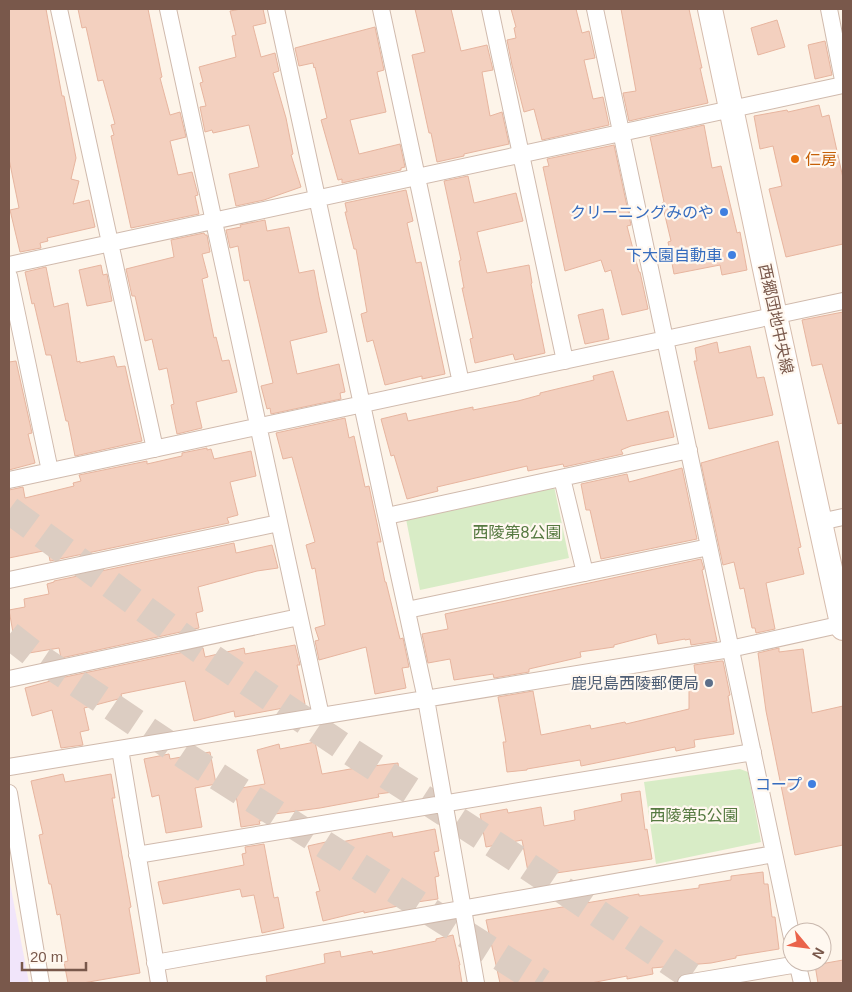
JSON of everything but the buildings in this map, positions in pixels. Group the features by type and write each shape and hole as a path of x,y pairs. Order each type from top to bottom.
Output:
{"street":[{"path":"59,9 155,449"},
{"path":"168,9 321,716"},
{"path":"276,9 426,699 476,983"},
{"path":"381,9 461,383"},
{"path":"490,9 565,361"},
{"path":"595,9 789,922"},
{"name":"西郷団地中央線","path":"710,9 843,625"},
{"path":"829,9 843,80"},
{"path":"9,265 843,85"},
{"path":"9,276 50,471"},
{"path":"9,480 843,301"},
{"path":"387,516 689,450"},
{"path":"562,478 585,573"},
{"path":"820,522 843,517"},
{"path":"9,580 279,524"},
{"path":"407,610 709,547"},
{"path":"9,679 299,617"},
{"path":"9,767 730,649 843,625"},
{"path":"120,749 159,983"},
{"path":"137,855 753,752"},
{"path":"9,793 41,983"},
{"path":"155,963 774,854"},
{"path":"686,983 782,966"}],"shaded area":[{"path":"9,878 29,983 9,983"}],"green space":[{"name":"西陵第8公園","path":"554,486 569,558 420,590 406,519"},
{"name":"西陵第5公園","path":"740,769 748,772 761,842 656,864 644,782"}],"tunnel":[{"path":"9,510 199,649 342,746 514,857 701,983"},
{"path":"9,635 32,653 187,757 542,983"}],"place":[{"name":"仁房","path":"795,159"},
{"name":"クリーニングみのや","path":"724,212"},
{"name":"下大園自動車","path":"732,255"},
{"name":"鹿児島西陵郵便局","path":"709,683"},
{"name":"コープ","path":"812,784"}]}
